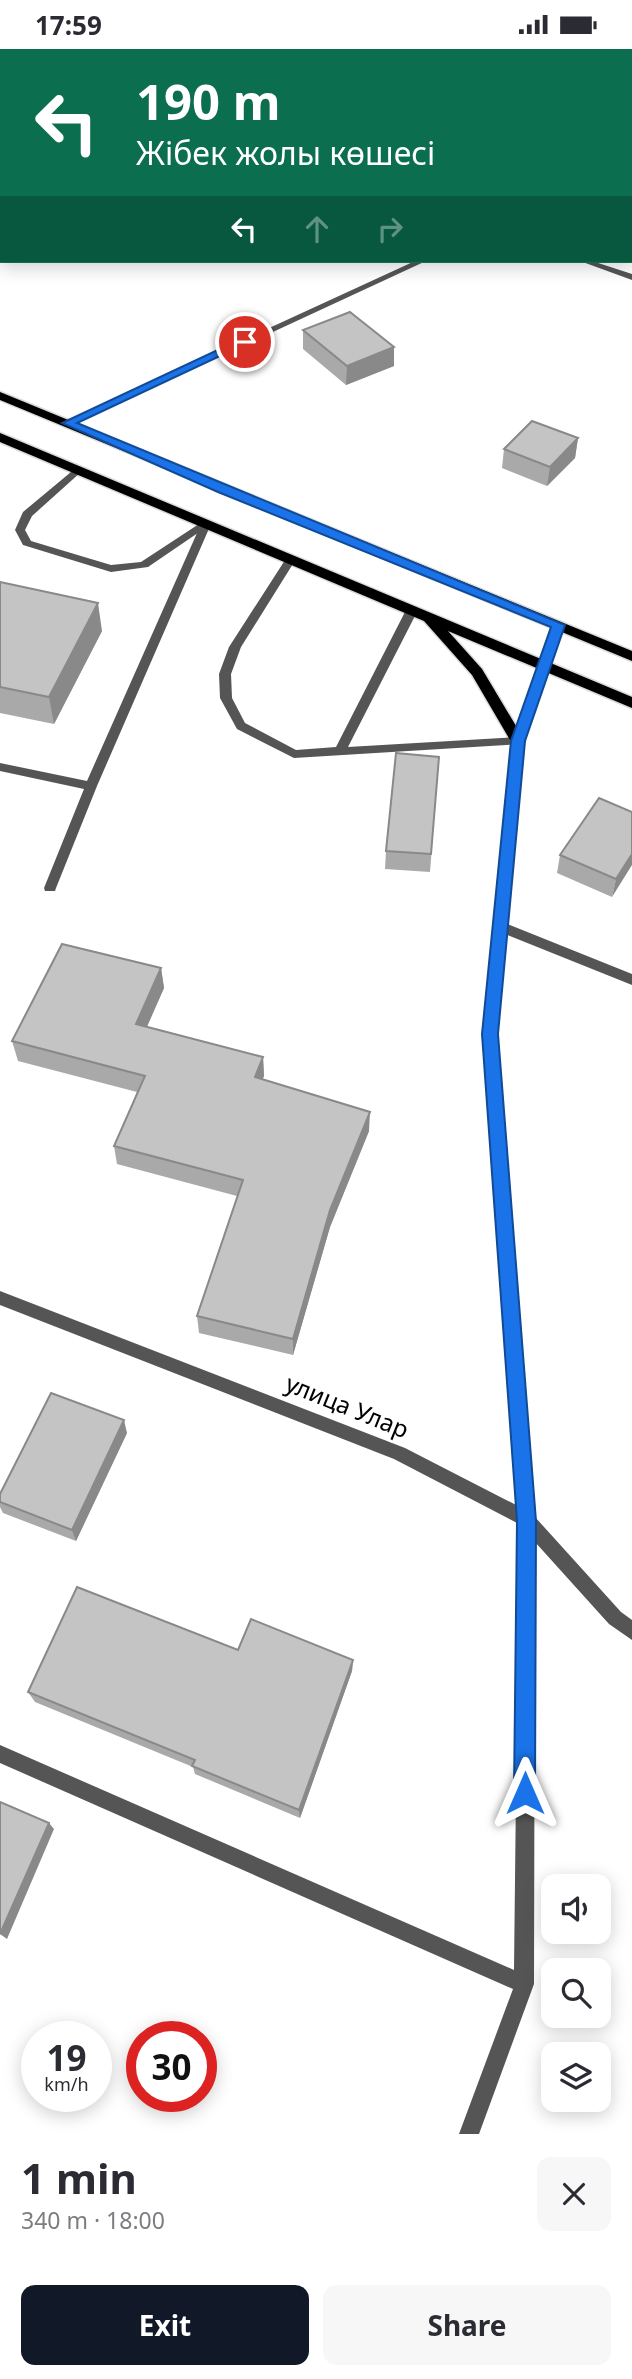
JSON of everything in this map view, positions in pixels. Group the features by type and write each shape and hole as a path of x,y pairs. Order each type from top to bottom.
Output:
{"main road":[{"path":"0,395 222,489 632,656"},
{"path":"0,437 632,703"},
{"path":"427,616 477,672 518,741"}],"street":[{"path":"68,423 418,263"},
{"path":"590,263 632,278"},
{"path":"78,470 27,514 20,530 27,543 111,569 144,565 206,524"},
{"path":"50,888 91,786 206,524"},
{"path":"291,559 235,647 225,674 226,698 241,726 294,754 518,741"},
{"path":"341,751 412,610"},
{"path":"469,2134 524,1985 527,1521 490,1034 518,741 558,625"},
{"path":"0,767 91,786"},
{"path":"500,926 632,980"},
{"name":"улица Улар","path":"0,1298 399,1453 527,1521 615,1618 632,1631"},
{"path":"0,1754 524,1985"}],"building":[{"path":"350,312 394,347 347,366 303,330"},
{"path":"532,421 578,438 550,467 504,449"},
{"path":"0,582 98,603 49,697 0,687"},
{"path":"396,753 439,757 431,854 386,851"},
{"path":"599,798 632,812 632,854 616,879 560,855"},
{"path":"62,944 161,968 136,1024 263,1057 255,1077 370,1112 330,1210 293,1339 197,1316 243,1180 114,1146 145,1076 12,1041"},
{"path":"51,1393 124,1420 72,1530 0,1502 0,1494"},
{"path":"77,1587 238,1650 251,1619 353,1660 299,1810 192,1766 195,1760 28,1692"},
{"path":"0,1802 49,1823 0,1934"}],"route":[{"path":"245,342 68,423 222,489 558,625 518,741 490,1034 527,1521 525,1793"}]}
